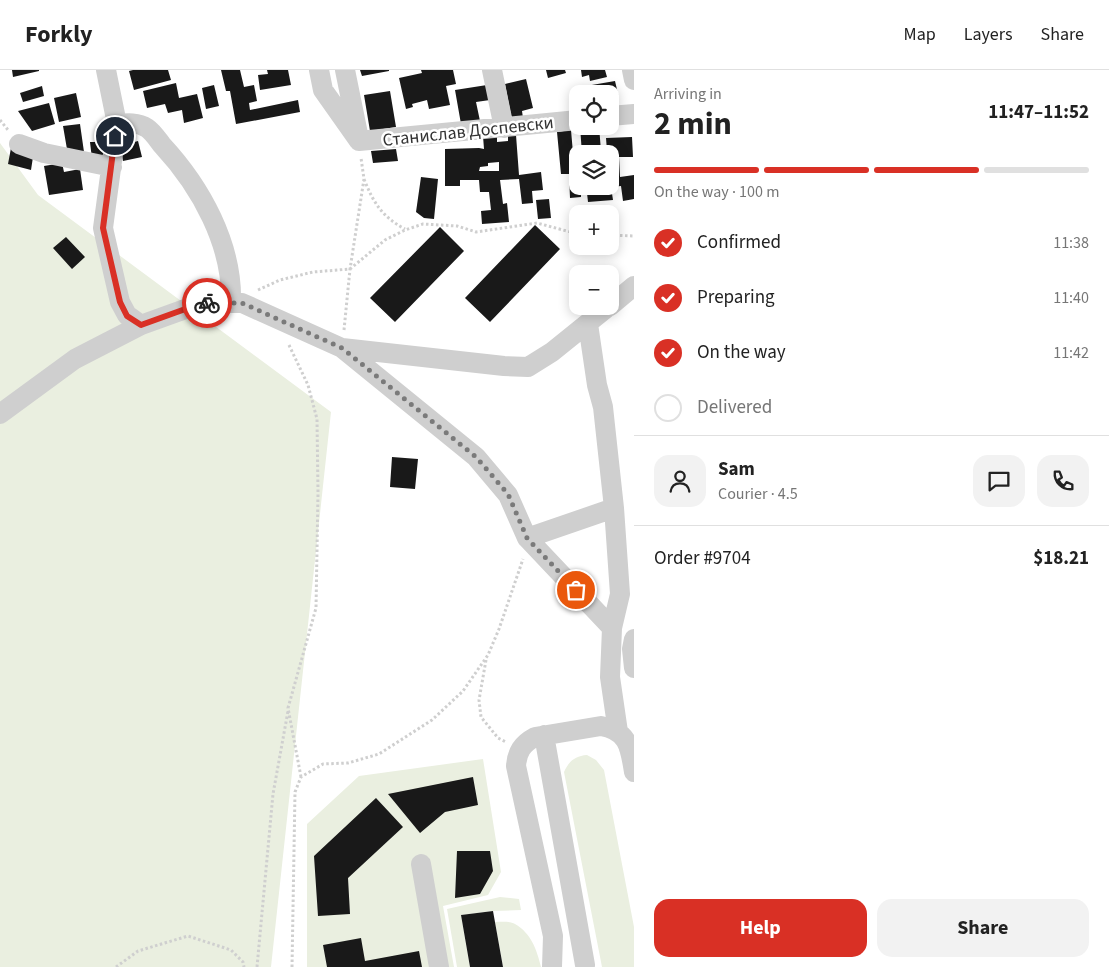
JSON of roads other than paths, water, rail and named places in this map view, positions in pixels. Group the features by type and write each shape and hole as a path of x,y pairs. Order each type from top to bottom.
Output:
{"street":[{"path":"106,70 117,124 103,228 120,302 127,316 141,325"},
{"path":"319,70 323,90 359,141"},
{"path":"345,70 359,141"},
{"path":"492,70 504,128"},
{"path":"632,70 634,80"},
{"path":"619,115 634,114"},
{"name":"Станислав Доспевски","path":"359,141 569,121"},
{"path":"117,124 131,123 146,128 175,159 204,202 220,237 237,303"},
{"path":"19,144 44,153 112,167"},
{"path":"619,298 634,286"},
{"path":"0,414 75,359 141,325 202,303 237,303 276,318 342,348 476,457 508,494 527,538 612,628"},
{"path":"342,348 528,367 552,352 599,315"},
{"path":"588,324 597,385 604,407 614,508 620,594 612,628 610,677 618,732"},
{"path":"527,538 614,508"},
{"path":"634,639 632,649 634,668"},
{"path":"552,967 553,936 516,766 517,757 521,748 535,737 601,726 618,732 625,738 629,746 634,772"},
{"path":"544,735 586,966"},
{"path":"421,864 439,967"},
{"path":"553,936 586,966"}]}
